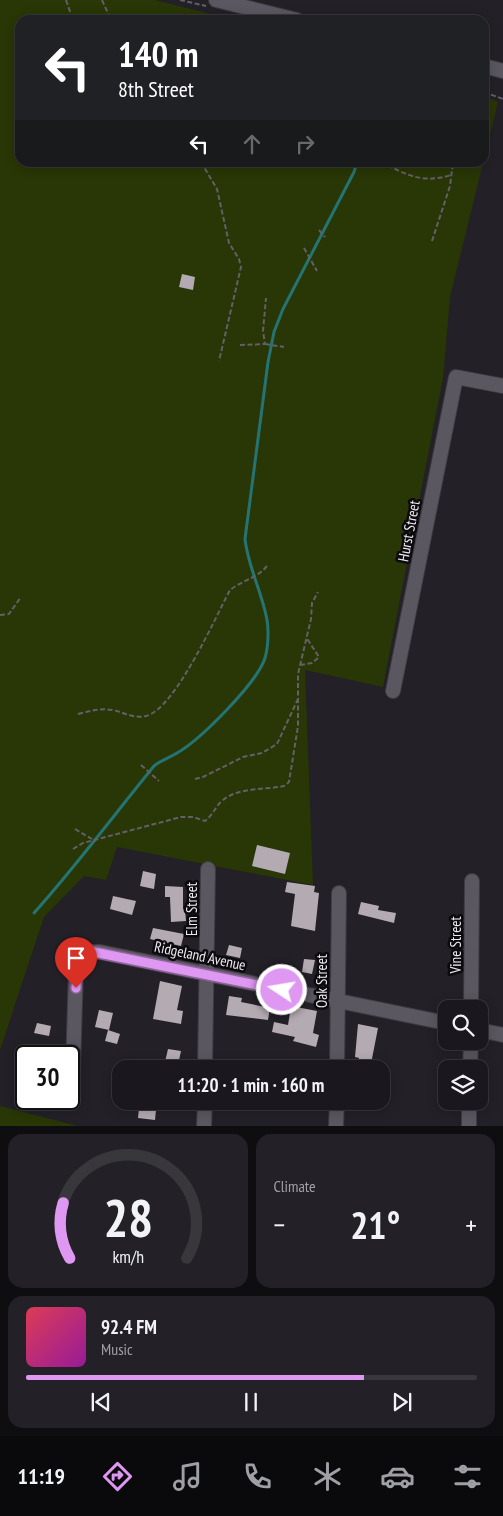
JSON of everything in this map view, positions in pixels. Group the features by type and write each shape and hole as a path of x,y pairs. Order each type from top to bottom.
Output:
{"street":[{"path":"216,0 277,15"},
{"path":"489,67 503,71"},
{"name":"Hurst Street","path":"393,691 456,377 503,386"},
{"name":"Elm Street","path":"205,1060 208,869"},
{"name":"Vine Street","path":"471,1000 472,881"},
{"name":"Oak Street","path":"337,1060 339,893"},
{"name":"Ridgeland Avenue","path":"74,1045 76,969 78,959 88,952 208,974 438,1022"},
{"path":"488,1032 503,1035"},
{"path":"204,1110 204,1126"},
{"path":"336,1110 336,1126"},
{"path":"469,1110 469,1126"}],"path":[{"path":"66,0 71,15"},
{"path":"102,0 109,15"},
{"path":"489,94 503,99"},
{"path":"204,167 217,189 229,243 240,259 241,266 219,362"},
{"path":"393,167 422,179 435,180 451,175"},
{"path":"432,241 450,186 452,167"},
{"path":"319,230 325,237"},
{"path":"304,248 317,271"},
{"path":"265,344 263,331 266,298"},
{"path":"240,345 265,344 284,347"},
{"path":"78,714 96,709 114,710 132,717 146,716 159,710 186,672 230,590 249,577 260,573 268,564"},
{"path":"73,849 93,840 181,817 193,817 205,821 214,814 222,801 240,792 284,786 289,782 298,726 300,665 311,619 312,603 318,592"},
{"path":"0,615 9,614 21,597"},
{"path":"300,665 312,663 319,657 306,637"},
{"path":"195,779 203,777 243,757 262,753 277,744 298,698"},
{"path":"141,765 159,780"},
{"path":"75,829 93,840"}],"green space":[{"path":"0,0 155,0 214,15 15,15 15,167 482,167 450,297 443,378 383,687 305,670 313,885 117,847 106,880 84,876 44,917 0,1050"},
{"path":"489,98 498,102 489,139"},
{"path":"0,1106 78,1126 0,1126"}],"building":[{"path":"182,274 195,277 193,290 179,287"},
{"path":"257,845 290,853 285,874 252,866"},
{"path":"143,871 156,874 154,889 140,886"},
{"path":"287,882 315,886 314,892 319,893 315,931 291,926 295,894 285,892"},
{"path":"165,886 183,887 183,909 185,909 186,921 171,922 170,897 165,897"},
{"path":"113,896 136,901 132,915 110,909"},
{"path":"361,902 379,906 378,910 396,913 394,923 358,914"},
{"path":"153,928 184,934 181,946 150,939"},
{"path":"229,945 242,948 240,958 226,955"},
{"path":"304,959 315,960 312,974 302,972"},
{"path":"160,981 182,986 177,1010 183,1011 181,1024 153,1019"},
{"path":"229,996 242,998 241,1002 270,1008 268,1020 226,1015"},
{"path":"291,1006 317,1011 313,1033 319,1035 316,1047 293,1041 295,1037 272,1032 274,1022 288,1025"},
{"path":"99,1010 113,1013 109,1030 95,1027"},
{"path":"37,1023 51,1026 49,1036 34,1033"},
{"path":"358,1024 378,1028 372,1060 359,1060 359,1058 355,1057"},
{"path":"108,1030 120,1034 117,1044 105,1041"},
{"path":"168,1049 181,1051 179,1060 165,1060"},
{"path":"139,1110 156,1110 155,1120 138,1118"}],"waterway":[{"path":"34,913 154,766 187,746 213,724 240,696 260,669 265,658 268,639 267,620 249,560 245,539 268,362 274,332 283,309 356,167"}],"route":[{"path":"76,988 78,959 88,952 100,952 282,990"}]}
